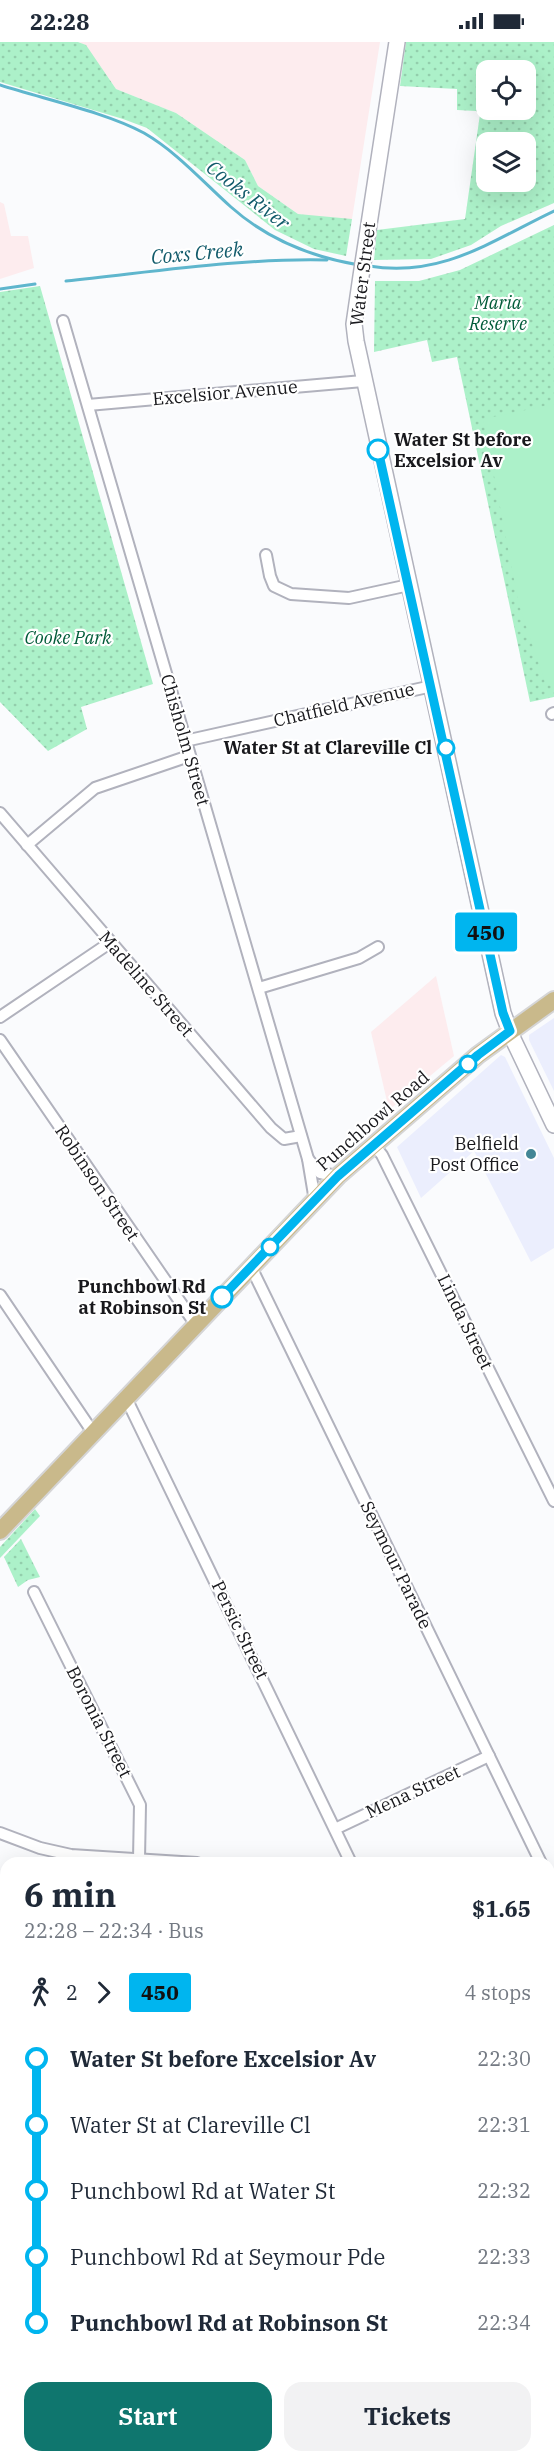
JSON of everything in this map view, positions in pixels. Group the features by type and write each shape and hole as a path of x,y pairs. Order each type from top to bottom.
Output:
{"main road":[{"name":"Water Street","path":"397,42 354,324 363,381 503,1013 554,1125"},
{"name":"Punchbowl Road","path":"3,1529 338,1176 478,1055 554,999"}],"street":[{"name":"Chisholm Street","path":"63,321 308,1159 315,1201"},
{"name":"Excelsior Avenue","path":"88,405 363,381"},
{"path":"266,555 274,586 291,594 349,598 409,585"},
{"name":"Chatfield Avenue","path":"185,741 432,686"},
{"path":"27,844 95,788 189,756"},
{"name":"Madeline Street","path":"0,813 271,1128 284,1139 301,1136"},
{"path":"0,1017 111,942"},
{"path":"259,988 358,958 378,947"},
{"name":"Robinson Street","path":"0,1040 196,1325"},
{"name":"Linda Street","path":"374,1145 382,1155 554,1501"},
{"path":"308,1159 320,1173 338,1176"},
{"name":"Seymour Parade","path":"250,1267 538,1857"},
{"path":"0,1295 94,1434"},
{"name":"Persic Street","path":"126,1398 337,1828 349,1857"},
{"name":"Boronia Street","path":"34,1592 140,1805 139,1857"},
{"name":"Mena Street","path":"337,1828 489,1756"},
{"path":"0,1833 56,1852 125,1857"}],"shaded area":[{"path":"79,42 380,42 352,219 339,220 298,214 258,186 245,160 176,113 116,89 86,46"},
{"path":"0,202 4,204 11,236 28,236 34,268 0,279"},
{"path":"436,976 454,1056 389,1110 371,1032"},
{"path":"554,1018 554,1091 529,1040 529,1035"},
{"path":"501,1055 505,1057 554,1158 554,1248 531,1262 474,1151 421,1198 397,1147"}],"green space":[{"path":"0,42 78,42 86,45 116,89 176,113 245,160 258,186 298,214 352,219 346,256 314,249 275,230 147,128 0,82"},
{"path":"406,42 554,42 554,203 501,226 471,245 431,259 374,260 377,230 465,219 476,142 476,192 536,192 536,132 477,132 479,120 536,120 536,60 476,60 476,111 457,110 457,89 400,86"},
{"name":"Maria Reserve","path":"554,225 554,697 530,702 457,357 432,362 427,340 374,352 375,281 419,281 460,270"},
{"name":"Cooke Park","path":"40,286 153,684 81,707 87,729 48,751 0,702 0,292"},
{"path":"554,404 554,683 546,685 519,605 483,419"},
{"path":"35,1509 40,1516 0,1558 0,1547"},
{"path":"21,1539 40,1577 28,1580 18,1587 4,1557"}],"waterway":[{"name":"Cooks River","path":"0,85 93,112 144,133 179,158 231,207 260,229 307,252 359,265"},
{"name":"Cooks River","path":"369,266 420,267 443,262 487,245 554,211"},
{"name":"Coxs Creek","path":"66,281 229,263 327,260"},
{"name":"Coxs Creek","path":"0,289 35,284"}],"bus line":[{"name":"450","path":"222,1297 338,1176 478,1055 510,1031 503,1013 378,450"}],"place":[{"name":"Water St before Excelsior Av","path":"378,450"},
{"name":"Water St at Clareville Cl","path":"446,748"},
{"name":"Belfield Post Office","path":"531,1154"},
{"name":"Punchbowl Rd at Robinson St","path":"222,1297"}]}
